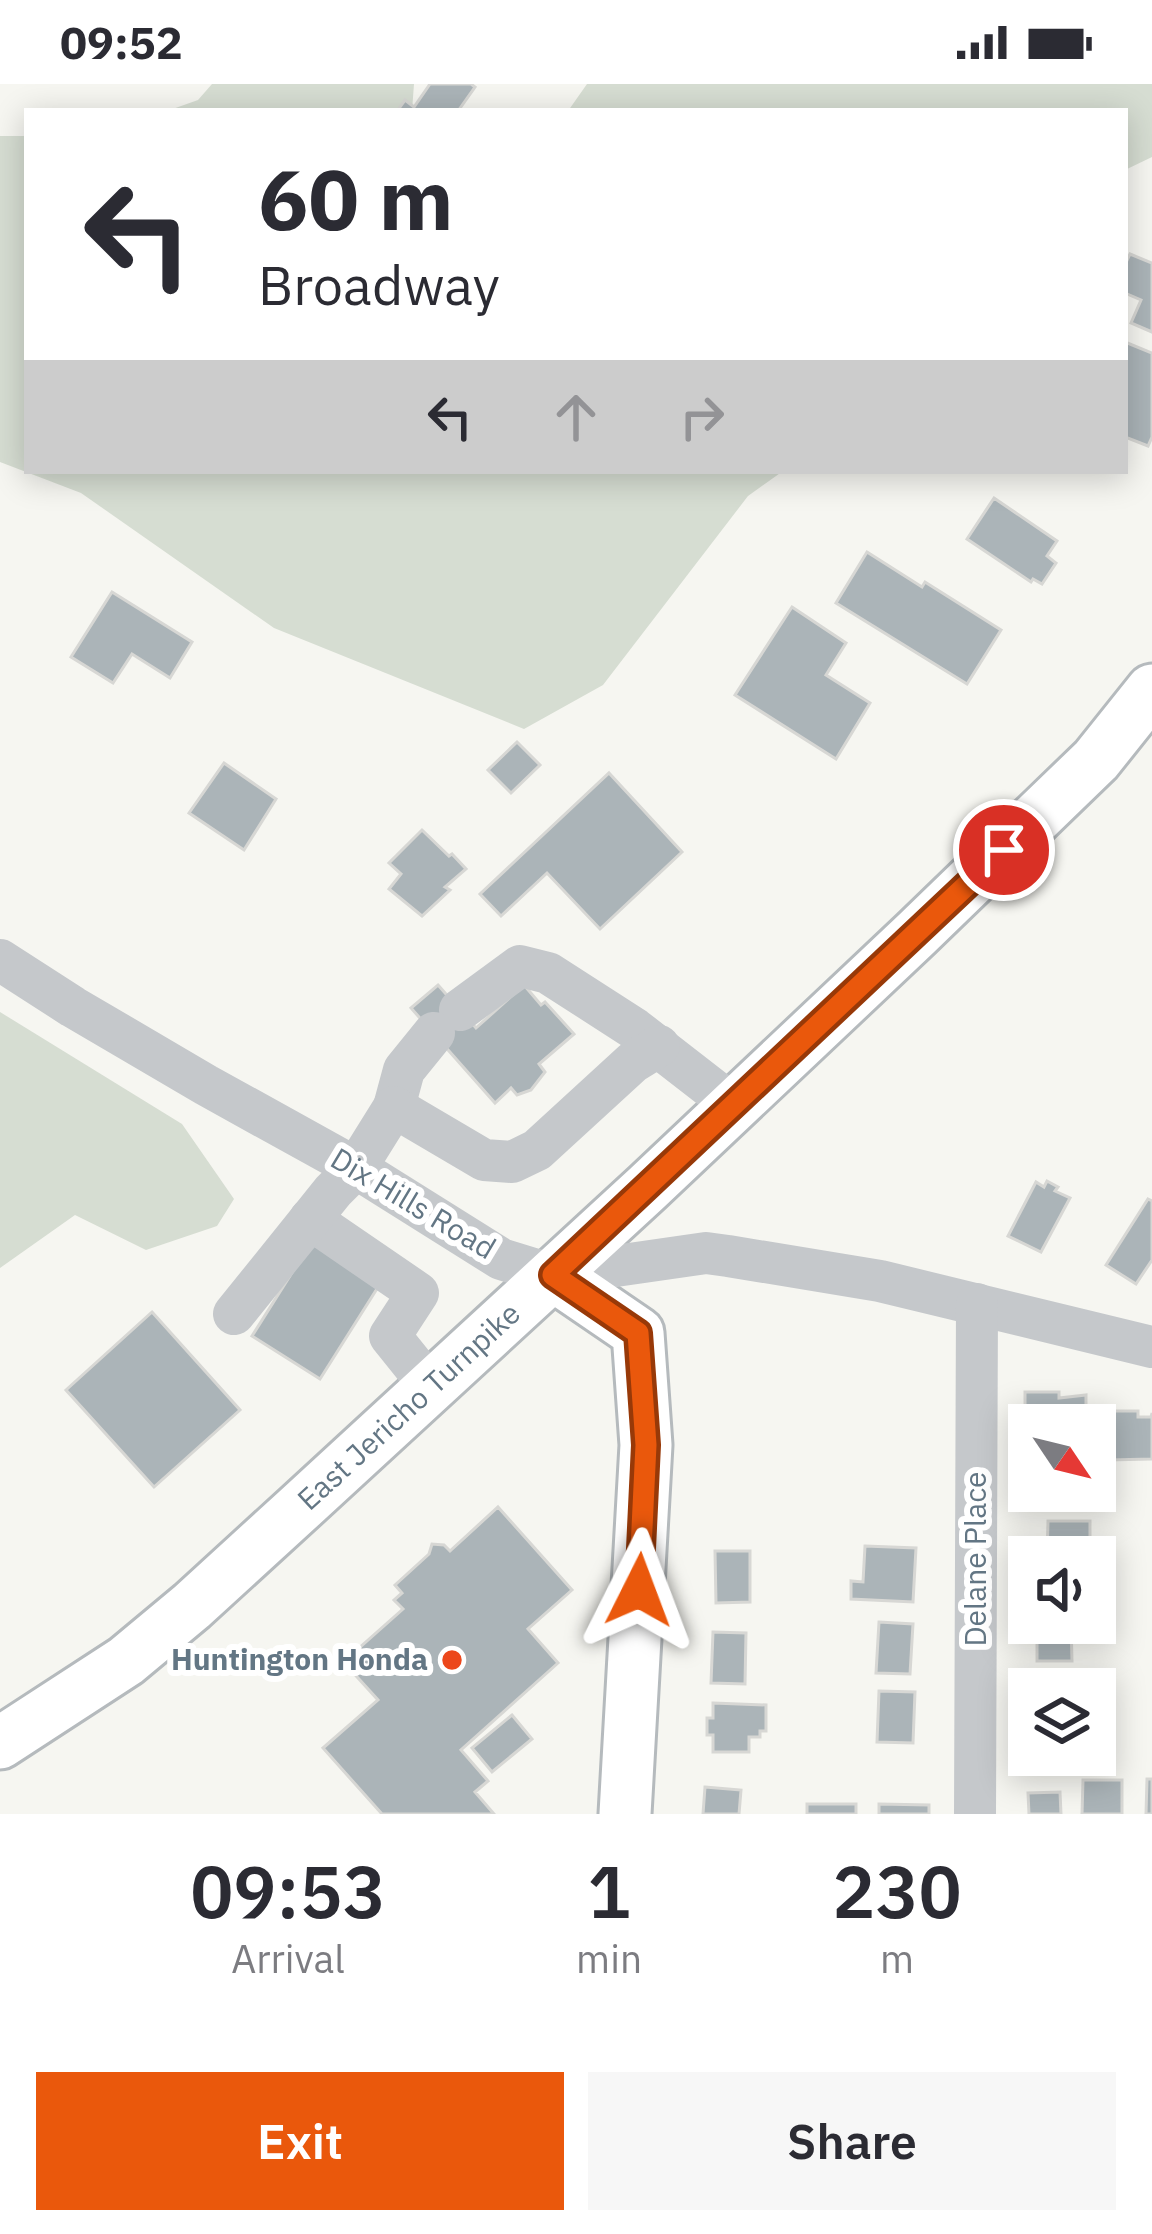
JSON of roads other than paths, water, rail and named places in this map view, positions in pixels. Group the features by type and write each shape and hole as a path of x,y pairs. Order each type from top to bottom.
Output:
{"main road":[{"name":"East Jericho Turnpike","path":"0,1743 151,1640 553,1275 1063,794 1152,690"},
{"path":"553,1275 638,1333 646,1445 625,1814"}],"street":[{"name":"Dix Hills Road","path":"0,960 501,1258 553,1275 706,1253 880,1281 1152,1347"},
{"path":"234,1314 356,1168 394,1107 404,1070 447,1022 520,966 548,973 659,1046 733,1105"},
{"path":"394,1107 484,1160 512,1162 538,1150 634,1062 659,1046"},
{"path":"310,1219 418,1293 391,1336 430,1387"},
{"name":"Delane Place","path":"975,1814 977,1304"}],"place":[{"name":"Huntington Honda","path":"452,1660"}]}
